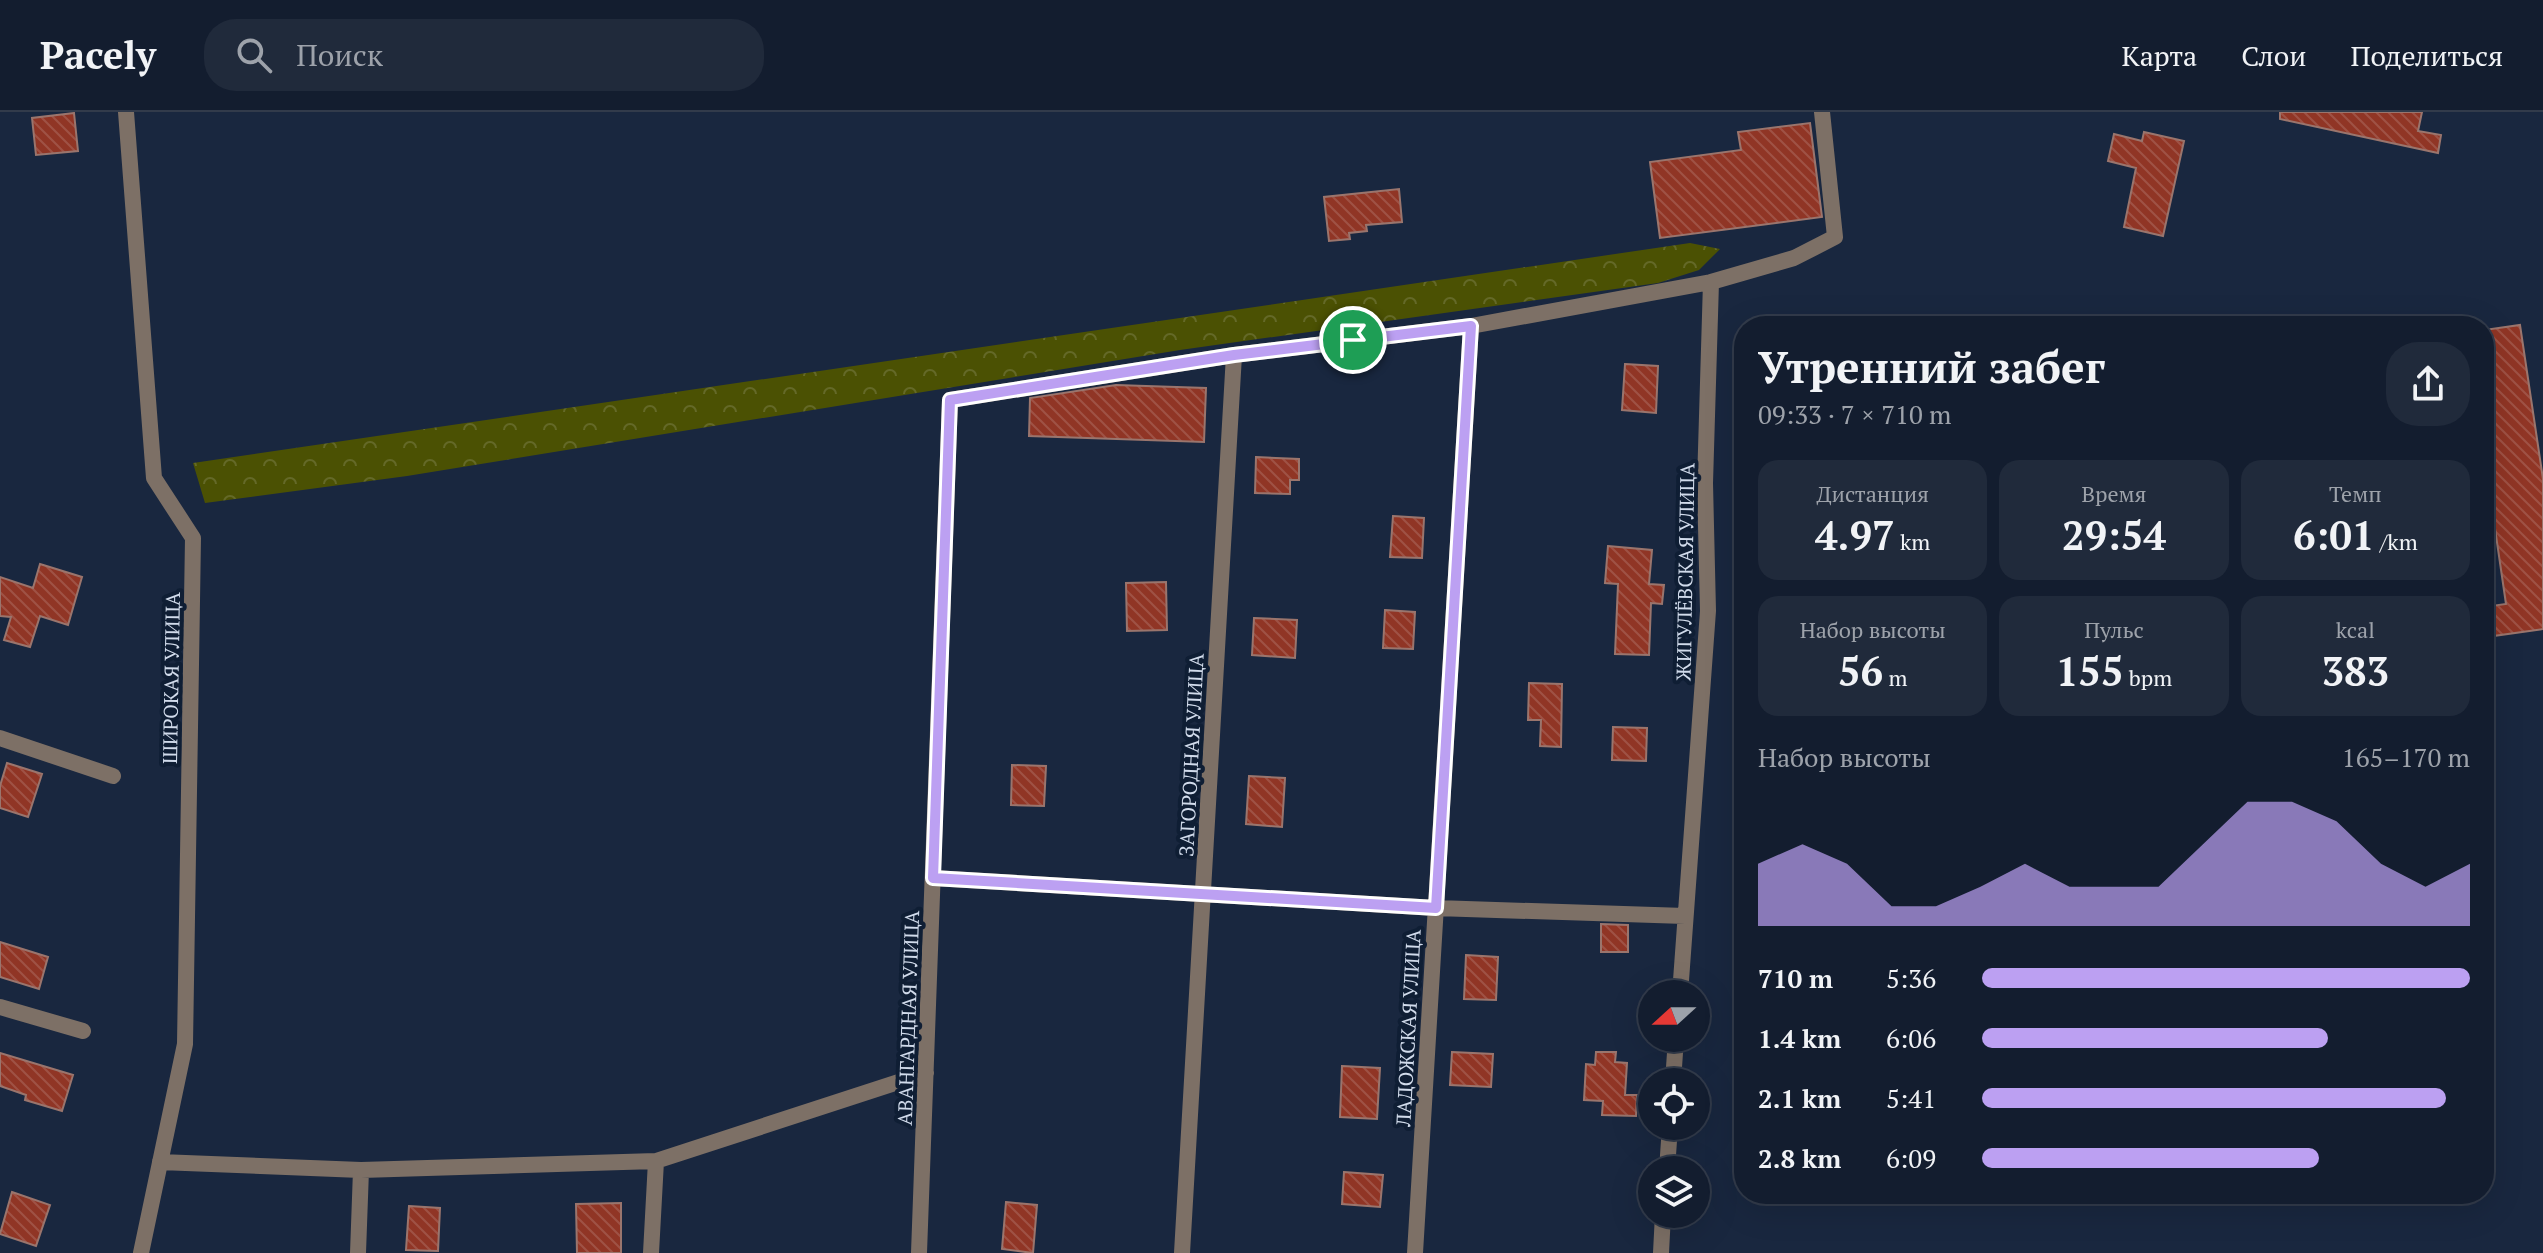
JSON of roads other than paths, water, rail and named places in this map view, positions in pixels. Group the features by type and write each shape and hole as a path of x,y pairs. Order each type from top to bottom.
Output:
{"street":[{"name":"ШИРОКАЯ УЛИЦА","path":"126,112 154,478 193,538 185,1044 141,1253"},
{"path":"1234,355 1471,326 1711,282 1794,258 1835,237 1822,112"},
{"name":"ЖИГУЛЁВСКАЯ УЛИЦА","path":"1681,980 1708,611 1705,483 1711,282"},
{"name":"ЛАДОЖСКАЯ УЛИЦА","path":"1415,1253 1471,326"},
{"name":"АВАНГАРДНАЯ УЛИЦА","path":"919,1253 950,400 1234,355"},
{"name":"ЗАГОРОДНАЯ УЛИЦА","path":"1182,1253 1234,355"},
{"path":"0,738 113,776"},
{"path":"933,878 1436,908 1685,916"},
{"path":"0,1007 83,1031"},
{"path":"160,1162 361,1170 656,1161 926,1073"},
{"path":"651,1253 656,1161"},
{"path":"358,1253 361,1170"},
{"path":"1661,1253 1662,1228"}]}
